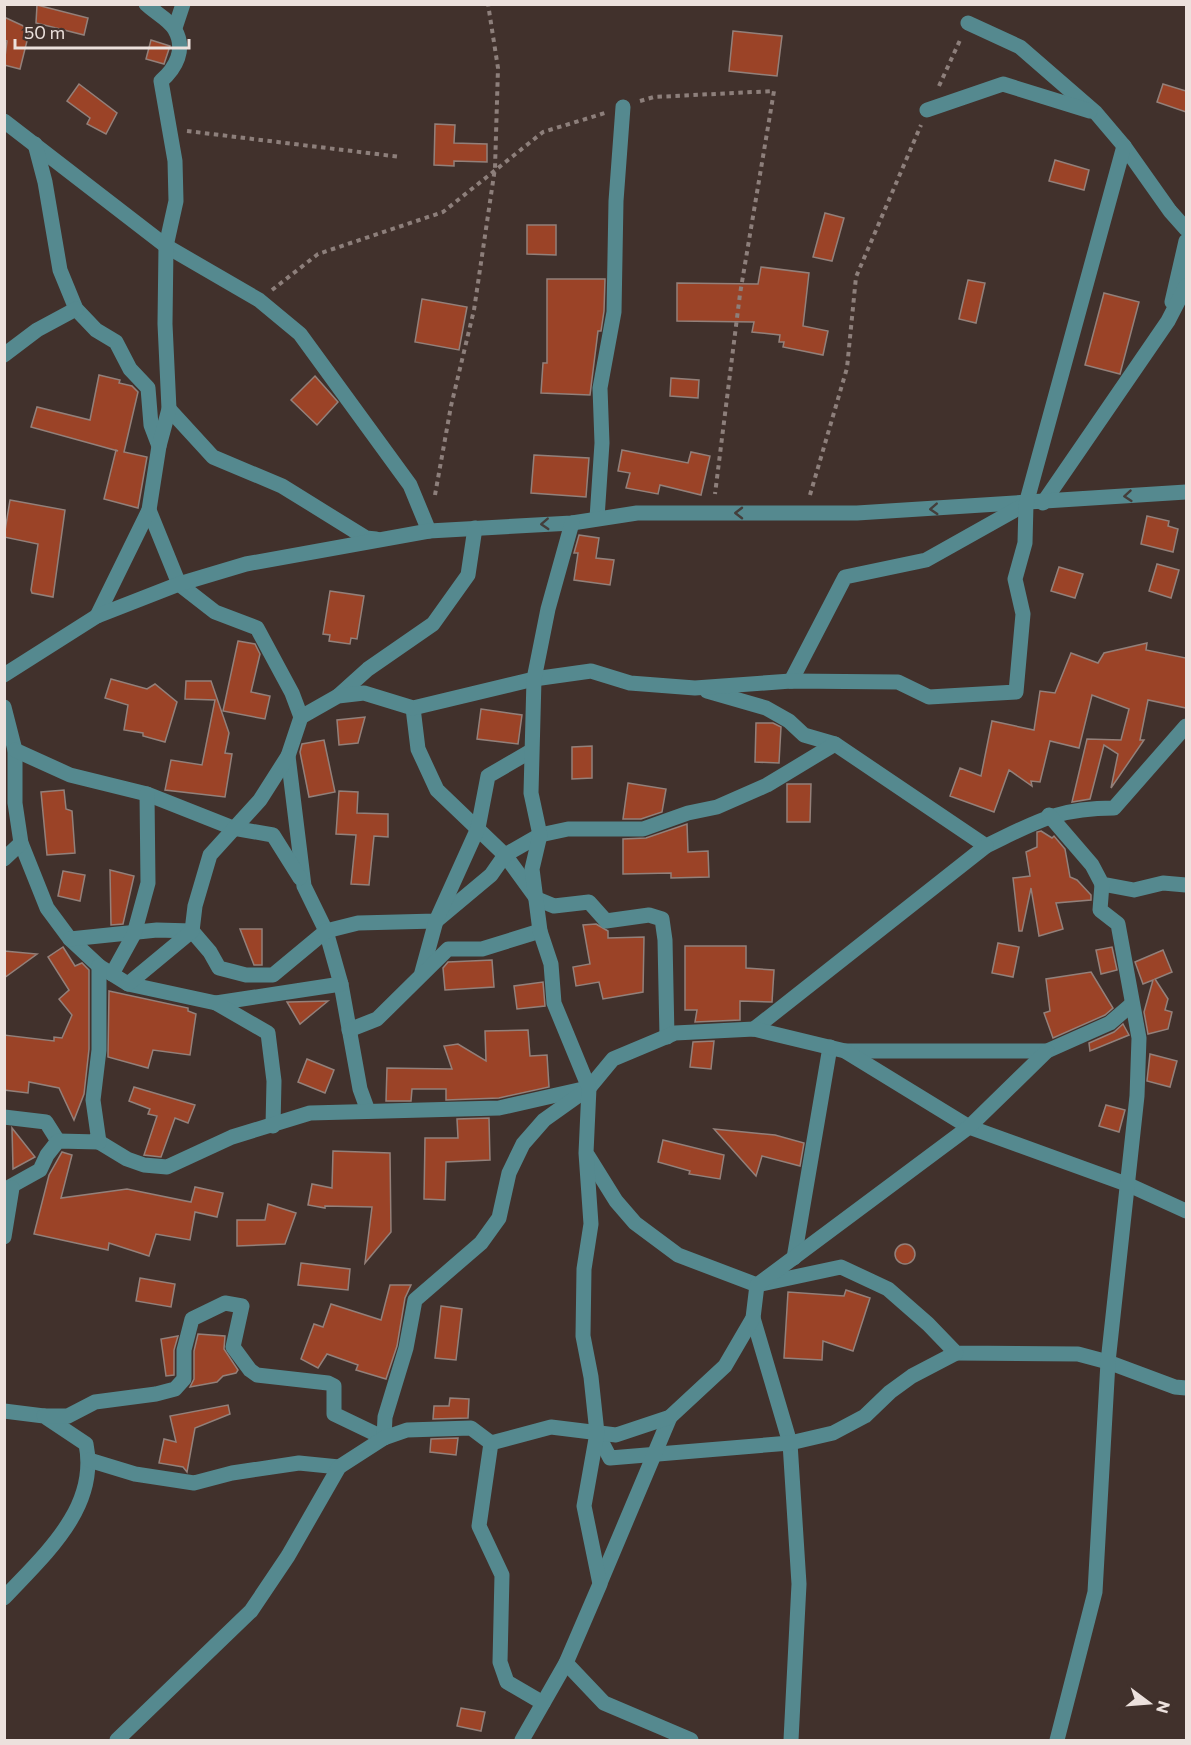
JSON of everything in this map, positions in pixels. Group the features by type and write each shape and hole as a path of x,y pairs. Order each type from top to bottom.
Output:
{"street":[{"path":"146,4 175,28"},
{"path":"97,616 149,510 159,446 170,410 165,324 166,246 176,201 175,161 161,81 178,60 180,46 175,28 183,4"},
{"path":"968,23 1020,47 1096,113 1124,146 1170,211 1186,229"},
{"path":"927,110 1003,84 1096,113"},
{"path":"597,518 602,443 600,388 614,312 616,201 623,107"},
{"path":"4,121 166,246 259,300 300,334 410,485 429,531"},
{"path":"35,144 45,182 60,270 76,309 96,330 116,342 130,369 148,388 151,425 159,446"},
{"path":"338,696 363,693 413,708 534,679 591,671 630,683 695,688 791,681 898,682 929,697 1016,692 1023,614 1015,579 1025,543 1026,504 1124,146"},
{"path":"1168,321 1186,241"},
{"path":"1043,503 1168,321 1186,286"},
{"path":"4,355 37,330 76,309"},
{"path":"170,410 213,457 282,486 366,538 387,539"},
{"path":"4,675 97,616 178,584 246,564 429,531 573,523 637,513 857,513 1186,495"},
{"path":"791,681 845,577 926,560 1026,504"},
{"path":"128,984 192,931 195,906 210,855 260,800 288,756 301,717 292,693 257,628 214,612 178,584 149,510"},
{"path":"573,523 548,609 534,679 531,793 540,835 532,869 540,931 551,964 554,1003 589,1088 586,1153 591,1224 584,1269 583,1336 591,1377 597,1433 584,1506 600,1584"},
{"path":"301,717 338,696 368,669 434,624 468,575 475,528"},
{"path":"695,688 766,708 789,721 804,735 835,744 986,846"},
{"path":"4,707 15,750 15,803 21,843 47,908 70,939 105,970 128,984 216,1003 268,1033 274,1081 273,1126"},
{"path":"413,708 418,749 437,790 461,816 478,828 506,855 537,899 554,906 589,902 606,921 649,915 663,919 667,1037"},
{"path":"754,1029 986,846 1049,815 1081,808 1114,808 1186,726"},
{"path":"70,939 157,930 192,931 210,952 219,968 246,975 273,975 326,932 358,923 436,921 491,875 506,855 540,835 568,829 643,829 688,813 717,807 767,785 835,744"},
{"path":"15,750 70,775 147,794 233,828 273,835 304,886 326,932 340,984 360,1089 369,1111"},
{"path":"422,972 436,921 478,828 488,776 531,751"},
{"path":"288,756 304,886"},
{"path":"99,1142 93,1100 105,970 134,934 148,883 147,794"},
{"path":"1049,815 1092,865 1102,884 1100,910 1118,924 1139,1038 1137,1096 1129,1185 1108,1362 1095,1592 1057,1740"},
{"path":"4,859 21,843"},
{"path":"1102,884 1134,890 1163,883 1186,885"},
{"path":"349,1030 377,1020 422,972 448,949 482,949 540,931"},
{"path":"216,1003 340,984"},
{"path":"522,1740 566,1663 670,1417 725,1366 753,1318 757,1285 969,1127 1047,1051 1110,1023 1132,1004"},
{"path":"384,1438 385,1417 406,1348 415,1300 481,1243 499,1218 509,1173 523,1144 544,1120 589,1088 613,1059 675,1034 754,1029 845,1051 1047,1051"},
{"path":"794,1258 830,1047"},
{"path":"845,1051 969,1127 1129,1185 1186,1211"},
{"path":"58,1141 99,1142 127,1159 144,1165 167,1167 232,1137 310,1113 499,1108 589,1088"},
{"path":"4,1117 46,1122 58,1141"},
{"path":"4,1237 8,1189 40,1170 47,1155 58,1141"},
{"path":"586,1153 616,1201 634,1223 678,1255 757,1285 841,1267 888,1289 928,1324 956,1353"},
{"path":"4,1412 68,1416 95,1402 140,1397 175,1389 184,1379 184,1350 192,1319 225,1303 242,1306 233,1347 250,1370 266,1378 328,1383 334,1386 334,1414 384,1438"},
{"path":"753,1318 790,1443 799,1584 791,1740"},
{"path":"597,1433 610,1458 790,1443 833,1433 866,1416 890,1392 912,1376 956,1353 1078,1354 1108,1362 1175,1387 1186,1388"},
{"path":"4,1598 60,1537 80,1505 87,1482 89,1460 86,1444 44,1416"},
{"path":"491,1443 551,1427 615,1435 670,1417"},
{"path":"117,1740 251,1611 288,1556 339,1467 384,1438 407,1430 471,1428 491,1443"},
{"path":"491,1443 479,1526 502,1575 500,1662 507,1682 543,1703"},
{"path":"89,1460 135,1474 194,1483 232,1473 299,1463 339,1467"},
{"path":"566,1663 604,1703 691,1740"}],"path":[{"path":"435,497 451,406 474,310 495,168 498,68 488,4"},
{"path":"804,513 847,368 856,277 927,110 968,23"},
{"path":"259,300 318,255 443,212 495,168 543,132 654,97 774,91 740,294 712,513"},
{"path":"168,129 402,157"}],"building":[{"path":"37,5 88,18 84,35 36,23"},
{"path":"4,17 30,29 20,69 4,65 7,41 4,40"},
{"path":"733,31 782,36 777,76 729,71"},
{"path":"151,40 170,46 164,64 146,59"},
{"path":"79,84 117,113 106,134 87,124 90,118 67,101"},
{"path":"1163,84 1186,91 1186,112 1157,102"},
{"path":"435,124 455,125 454,143 487,144 487,162 454,161 454,166 434,165"},
{"path":"1055,160 1089,170 1084,190 1049,181"},
{"path":"825,213 844,218 832,261 813,257"},
{"path":"527,225 556,225 556,255 527,254"},
{"path":"761,267 809,273 803,326 828,331 823,355 783,347 784,342 779,342 780,335 752,332 754,322 677,321 677,283 758,284"},
{"path":"547,279 605,279 604,311 601,331 598,331 590,395 541,393 543,363 547,363"},
{"path":"968,280 985,283 976,323 959,319"},
{"path":"1104,293 1139,302 1120,374 1085,365"},
{"path":"422,299 467,307 459,350 415,342"},
{"path":"99,375 120,380 119,383 132,386 138,392 124,452 147,457 138,508 104,499 116,450 31,427 37,407 90,420"},
{"path":"315,376 338,402 317,425 291,400"},
{"path":"671,378 699,380 698,398 670,396"},
{"path":"622,450 688,463 691,452 710,456 701,495 660,485 658,494 626,488 630,473 618,471"},
{"path":"534,455 589,458 586,497 531,493"},
{"path":"10,500 65,510 53,597 32,593 31,590 38,544 4,537"},
{"path":"1147,516 1169,521 1168,526 1178,529 1173,552 1141,544"},
{"path":"579,535 599,538 596,558 614,560 610,585 574,580 578,553 574,553"},
{"path":"1157,564 1179,570 1171,598 1149,591"},
{"path":"1059,567 1083,574 1075,598 1051,591"},
{"path":"330,591 364,596 357,639 351,638 350,644 329,641 330,635 323,634"},
{"path":"238,641 255,644 260,654 251,692 270,696 265,719 223,711"},
{"path":"1147,643 1146,650 1186,658 1186,708 1148,700 1140,740 1144,740 1111,788 1118,754 1104,745 1090,799 1072,802 1087,739 1121,740 1129,709 1092,695 1079,748 1050,741 1040,782 1031,781 1032,786 1009,770 994,812 950,796 960,768 981,776 992,721 1034,730 1040,691 1055,693 1071,653 1098,663 1104,653"},
{"path":"111,679 147,689 155,684 177,702 165,742 143,736 143,733 124,730 128,705 105,698"},
{"path":"186,681 211,681 229,733 225,753 232,754 225,797 165,790 171,760 202,765 215,700 185,699"},
{"path":"481,709 522,715 518,744 477,739"},
{"path":"365,717 358,743 339,745 337,720"},
{"path":"756,723 773,723 781,727 779,763 755,762"},
{"path":"324,740 335,792 309,797 300,752 302,744"},
{"path":"592,746 592,778 572,779 572,747"},
{"path":"628,783 666,789 662,812 641,819 623,819"},
{"path":"787,784 811,784 810,822 787,822"},
{"path":"64,790 66,809 72,811 75,853 47,855 41,792"},
{"path":"339,791 358,792 357,813 388,814 388,837 374,836 369,885 351,884 356,835 336,834"},
{"path":"687,824 688,852 708,851 709,877 671,878 671,873 623,874 623,839 646,838"},
{"path":"1041,831 1052,838 1054,836 1065,849 1070,877 1077,880 1091,895 1091,900 1056,903 1063,929 1039,936 1031,888 1022,931 1019,931 1013,878 1030,876 1026,852 1037,847 1037,832"},
{"path":"110,870 134,876 123,924 111,925"},
{"path":"63,871 85,875 80,901 58,896"},
{"path":"596,924 608,931 608,938 644,937 643,992 603,999 599,982 576,986 573,967 590,964 583,925"},
{"path":"240,929 262,929 262,965 254,965"},
{"path":"998,943 1019,947 1013,977 992,973"},
{"path":"685,946 746,946 746,968 774,970 772,1002 740,1001 740,1020 695,1022 697,1010 685,1010"},
{"path":"63,947 75,966 82,963 89,970 89,1049 84,1094 74,1120 59,1088 29,1082 28,1093 4,1090 4,1035 54,1041 54,1037 62,1038 72,1015 59,999 69,990 48,957"},
{"path":"1112,947 1117,970 1101,974 1096,950"},
{"path":"1163,950 1172,972 1155,979 1168,999 1165,1010 1172,1012 1168,1029 1148,1034 1144,1012 1153,980 1143,984 1135,962"},
{"path":"4,951 37,954 4,978"},
{"path":"492,960 494,987 445,990 443,968 448,962"},
{"path":"1091,972 1113,1008 1105,1015 1053,1038 1044,1013 1050,1011 1046,979"},
{"path":"543,982 545,1006 517,1009 514,986"},
{"path":"109,991 188,1008 188,1011 196,1014 190,1055 153,1050 148,1068 108,1057"},
{"path":"328,1001 300,1024 287,1002 289,1002"},
{"path":"1123,1024 1129,1035 1090,1051 1089,1043 1114,1032"},
{"path":"528,1030 530,1056 547,1055 549,1087 499,1098 446,1100 446,1089 412,1089 411,1101 386,1101 387,1068 452,1069 444,1046 458,1044 486,1061 485,1031"},
{"path":"714,1041 711,1069 690,1067 693,1042"},
{"path":"1150,1054 1177,1061 1170,1087 1147,1081"},
{"path":"307,1059 334,1070 325,1093 298,1082"},
{"path":"134,1087 195,1105 188,1123 175,1118 161,1157 144,1155 157,1116 148,1114 150,1109 129,1101"},
{"path":"1106,1105 1125,1110 1119,1132 1099,1126"},
{"path":"489,1118 490,1160 446,1162 445,1200 424,1199 425,1138 458,1138 457,1119"},
{"path":"12,1128 35,1157 13,1169"},
{"path":"714,1129 775,1135 804,1143 800,1166 762,1156 756,1176"},
{"path":"663,1140 724,1155 720,1179 689,1174 690,1171 658,1162"},
{"path":"333,1151 390,1153 391,1232 365,1263 372,1207 325,1206 325,1208 308,1205 312,1184 332,1188"},
{"path":"62,1152 72,1155 61,1198 127,1189 191,1202 195,1187 223,1193 217,1217 195,1212 190,1240 156,1234 149,1256 109,1243 108,1250 34,1234 49,1175"},
{"path":"268,1204 296,1213 285,1244 237,1246 237,1220 265,1220"},
{"path":"905,1244 912,1247 915,1254 912,1261 905,1264 898,1261 895,1254 898,1247"},
{"path":"301,1263 350,1269 348,1290 298,1285"},
{"path":"140,1278 175,1284 171,1307 136,1301"},
{"path":"390,1285 411,1285 405,1298 397,1346 386,1379 356,1370 358,1365 327,1354 318,1368 301,1359 314,1324 323,1327 331,1304 381,1320"},
{"path":"846,1290 870,1298 853,1351 823,1341 822,1360 784,1358 788,1292 844,1296"},
{"path":"441,1306 462,1309 456,1360 435,1358"},
{"path":"198,1334 225,1336 224,1349 238,1370 236,1373 223,1376 217,1382 190,1387 194,1379 194,1351"},
{"path":"178,1336 174,1350 174,1375 166,1376 161,1339"},
{"path":"450,1398 469,1399 468,1418 433,1419 434,1406 449,1406"},
{"path":"228,1405 230,1414 195,1428 187,1472 183,1467 159,1463 164,1439 176,1442 170,1416"},
{"path":"458,1438 456,1455 430,1452 431,1439"},
{"path":"461,1708 485,1712 481,1731 457,1726"}]}
